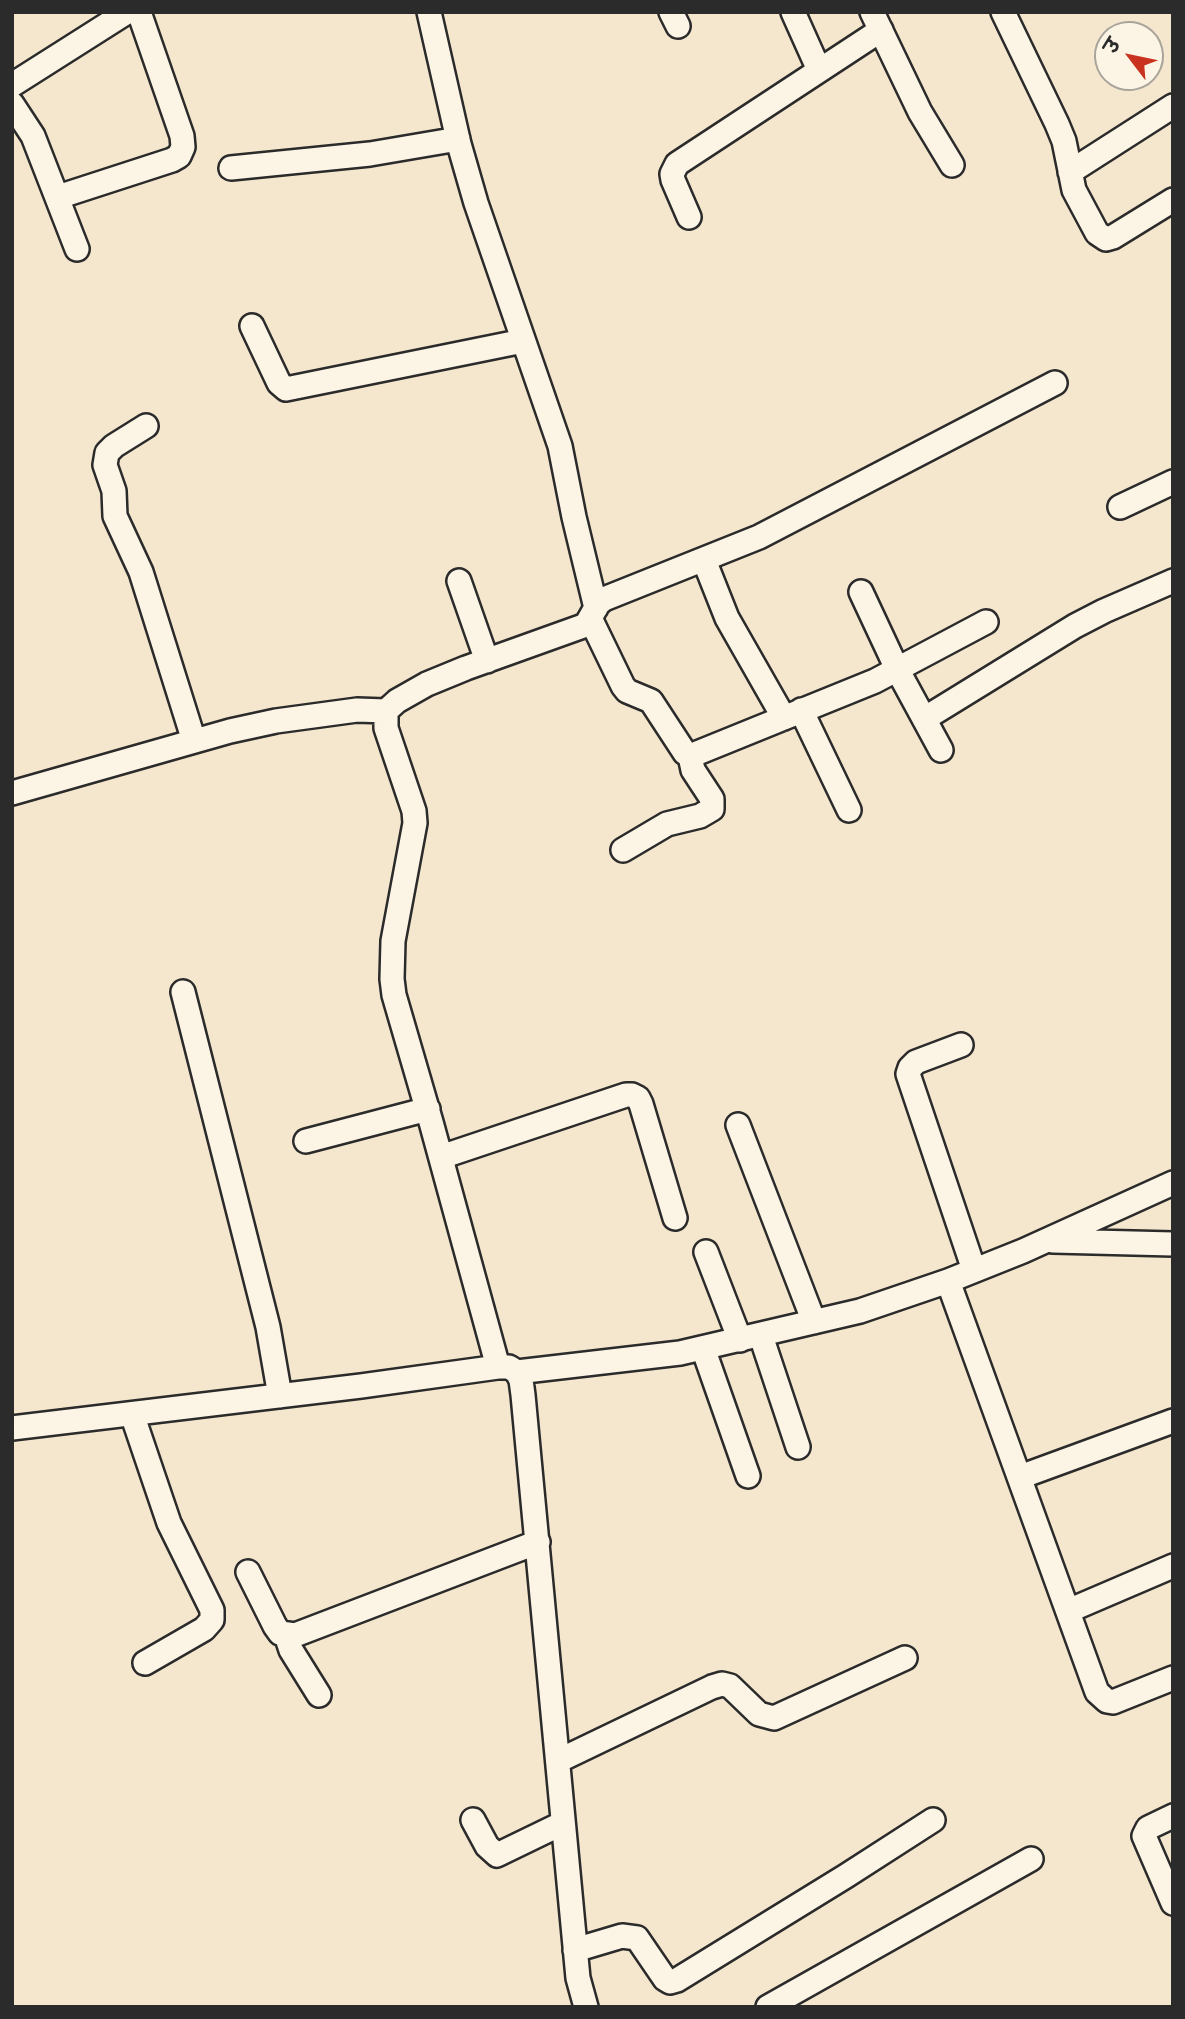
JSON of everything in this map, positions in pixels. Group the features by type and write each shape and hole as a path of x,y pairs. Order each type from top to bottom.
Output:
{"street":[{"path":"12,85 77,41 127,12"},
{"path":"58,197 172,160 179,156 183,148 182,136 139,12"},
{"path":"429,12 458,139 476,203 561,446 593,614 623,686 627,691 651,701 685,753 690,756 693,770 712,799 712,809 700,816 667,824 623,850"},
{"path":"793,12 819,70"},
{"path":"1003,12 1057,124 1064,141 1074,190 1097,233 1106,239 1173,200"},
{"path":"689,217 673,180 672,174 677,164 819,70 877,21 920,112 952,164"},
{"path":"12,104 33,136 77,249"},
{"path":"1070,172 1173,106"},
{"path":"230,168 370,154 458,139"},
{"path":"252,326 279,383 286,390 523,341"},
{"path":"12,793 194,741 276,721 357,710 386,711 397,701 427,684 578,629 586,625 604,599 759,537 1055,383"},
{"path":"146,426 114,446 107,453 105,465 114,491 116,516 141,572 194,741"},
{"path":"1120,507 1173,482"},
{"path":"704,561 727,618 793,714 849,810"},
{"path":"459,581 487,661"},
{"path":"924,719 1075,626 1173,581"},
{"path":"861,592 897,669 941,750"},
{"path":"690,756 875,681 986,622"},
{"path":"386,711 386,728 414,811 415,823 395,930 392,979 398,1010 441,1157 507,1370 521,1380 575,1950 578,1978 586,2007"},
{"path":"183,992 268,1328 280,1396"},
{"path":"961,1045 916,1062 908,1074 974,1270"},
{"path":"441,1157 632,1095 638,1098 641,1104 675,1218"},
{"path":"306,1141 428,1110"},
{"path":"738,1125 814,1322"},
{"path":"12,1428 507,1370 644,1359 703,1348 872,1307 948,1281 1046,1241 1173,1183"},
{"path":"1046,1241 1173,1244"},
{"path":"706,1252 750,1338 798,1447"},
{"path":"948,1281 1097,1692 1101,1698 1114,1702 1173,1678"},
{"path":"703,1348 748,1476"},
{"path":"132,1414 169,1522 188,1567 212,1610 212,1620 204,1629 145,1663"},
{"path":"1020,1477 1173,1421"},
{"path":"248,1572 280,1633 295,1635 538,1542"},
{"path":"1068,1611 1173,1566"},
{"path":"286,1635 296,1658 319,1695"},
{"path":"558,1761 722,1684 736,1690 759,1714 774,1718 905,1658"},
{"path":"1173,1816 1148,1828 1144,1836 1173,1903"},
{"path":"473,1820 487,1846 497,1855 563,1823"},
{"path":"575,1950 622,1936 637,1937 664,1979 670,1982 677,1980 933,1820"},
{"path":"768,2007 1031,1859"}]}
